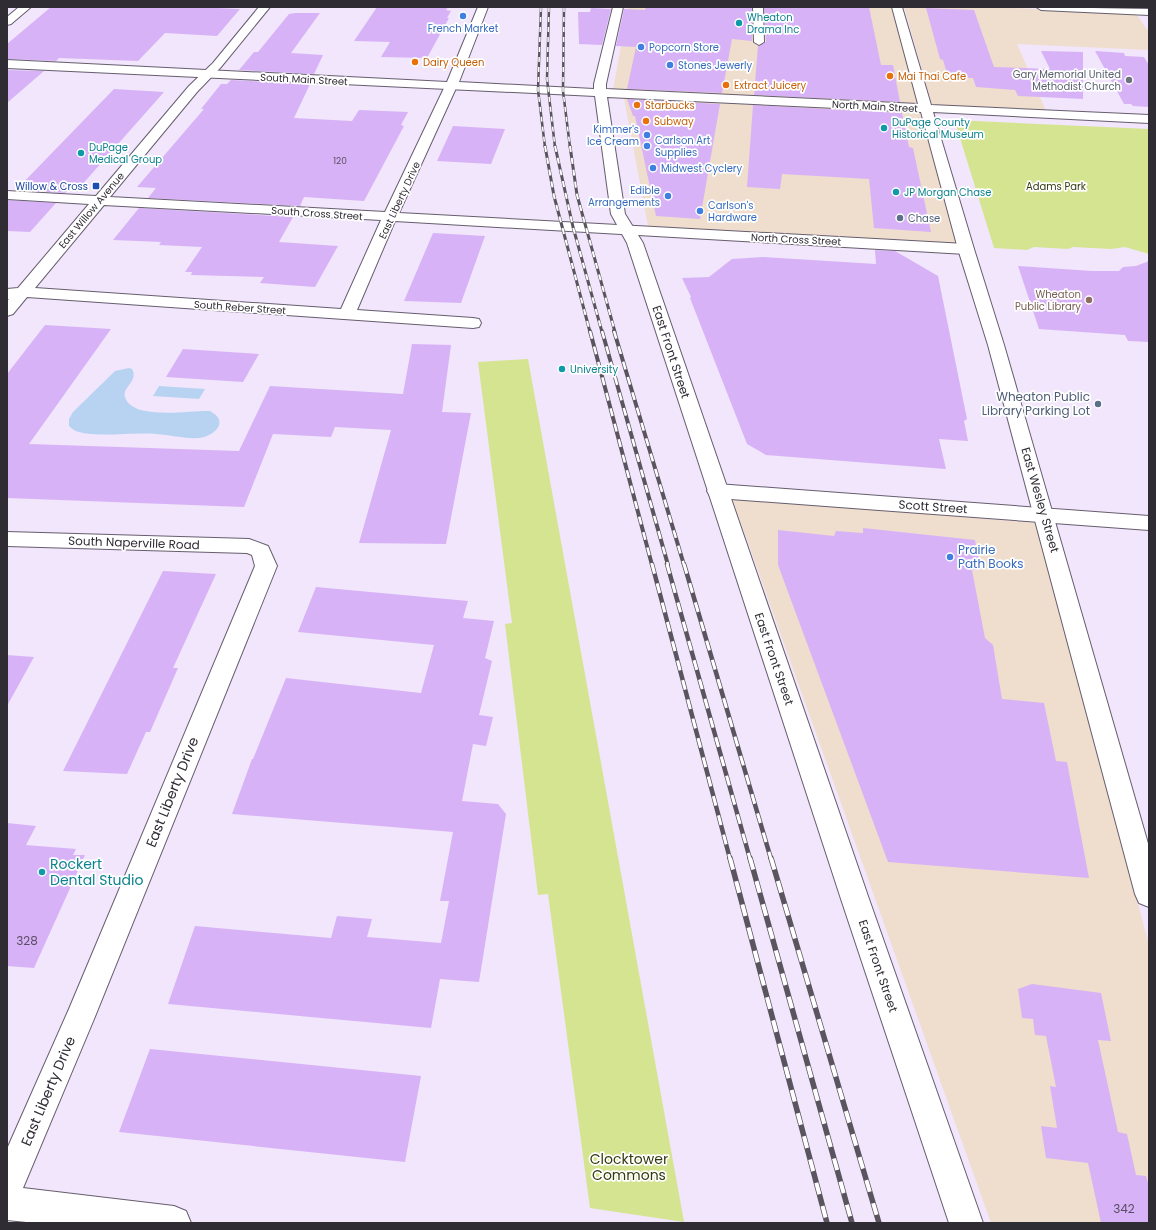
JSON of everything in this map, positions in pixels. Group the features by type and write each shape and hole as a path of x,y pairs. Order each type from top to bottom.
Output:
{"street":[{"path":"7,22 26,7"},
{"name":"East Willow Avenue","path":"7,311 15,293 100,199 193,89 217,66 265,7"},
{"name":"East Liberty Drive","path":"347,314 451,86 484,7"},
{"name":"East Front Street","path":"618,7 600,84 600,93 618,214 635,243 854,899 966,1223"},
{"path":"758,7 759,42"},
{"name":"East Wesley Street","path":"897,7 966,249 996,344 1149,894"},
{"path":"1041,7 1145,12 1149,23"},
{"name":"South Main Street","path":"7,64 600,93"},
{"name":"North Main Street","path":"600,93 1149,119"},
{"name":"South Cross Street","path":"7,195 100,199 626,230"},
{"name":"North Cross Street","path":"626,230 966,249"},
{"name":"South Reber Street","path":"15,293 473,323"},
{"name":"Scott Street","path":"717,491 1149,524"},
{"name":"South Naperville Road","path":"7,539 249,546 261,551"},
{"name":"East Liberty Drive","path":"7,1187 79,1019 266,566 261,551"},
{"path":"7,1203 174,1223"}],"shaded area":[{"path":"628,7 892,7 918,104 613,90"},
{"path":"904,7 995,7 1136,14 1149,32 1149,50 1017,44 1046,111 932,105"},
{"path":"624,98 919,110 957,244 648,226"},
{"path":"732,498 1037,523 1149,945 1149,1223 991,1223"}],"green space":[{"name":"Adams Park","path":"953,120 1149,129 1149,254 1125,247 1111,249 1073,247 1068,249 1034,247 1027,250 994,248 956,125"},
{"name":"Clocktower Commons","path":"528,359 684,1222 590,1208 548,894 538,895 505,624 512,623 478,362"}],"water":[{"path":"129,368 132,369 134,373 125,393 125,397 130,404 139,409 150,412 163,413 210,411 219,419 218,427 211,434 200,438 194,438 162,434 92,434 74,430 69,426 69,419 73,412 115,371"},
{"path":"159,386 205,389 199,399 153,396"}],"building":[{"path":"51,7 194,7 240,9 217,36 165,33 138,61 59,58 56,61 7,59 7,44"},
{"path":"377,7 448,7 446,10 451,11 447,18 449,18 427,58 381,57 390,42 354,41"},
{"path":"646,7 752,7 752,41 732,39 722,93 627,89 636,47 616,46 624,9 645,10"},
{"path":"764,7 869,7 881,65 893,65 900,102 754,95 758,46 766,42"},
{"path":"591,8 611,9 602,45 579,44 578,12 590,12"},
{"path":"926,8 974,10 994,67 1050,69 1041,51 1083,52 1083,99 1018,96 1015,90 976,87 973,78 948,77 943,60 940,59"},
{"path":"320,13 291,53 323,55 314,74 239,70 254,52 258,52 289,14"},
{"path":"1095,51 1124,53 1125,56 1144,57 1149,65 1149,107 1124,104"},
{"path":"7,70 44,71 7,103"},
{"path":"231,80 310,84 294,118 352,121 359,110 408,112 401,125 404,126 364,201 304,197 300,206 148,198 156,188 137,187 204,109 201,109 221,84 227,84"},
{"path":"114,89 164,92 80,187 71,186 65,193 16,190"},
{"path":"627,99 720,104 700,219 656,216 635,116 633,116"},
{"path":"753,105 902,113 909,147 913,148 931,232 874,228 869,179 782,174 780,189 747,187"},
{"path":"453,126 505,129 491,164 437,161"},
{"path":"7,200 56,203 30,232 7,231"},
{"path":"139,208 293,217 279,242 338,246 315,287 260,283 264,277 191,275 192,272 185,272 202,247 159,245 161,242 113,240"},
{"path":"433,233 485,236 461,303 404,301"},
{"path":"875,250 895,251 938,276 967,419 964,421 968,441 939,439 946,469 766,455 747,444 690,298 691,297 682,278 709,277 732,259 763,257 876,264"},
{"name":"Wheaton Public Library","path":"1149,261 1149,342 1128,341 1125,335 1039,329 1018,266 1092,271 1119,271 1123,267 1136,266"},
{"path":"45,325 111,329 29,444 239,451 270,386 403,394 412,344 451,345 442,412 471,413 446,544 359,543 391,430 335,427 331,437 273,434 244,507 7,498 7,374"},
{"path":"183,349 259,354 243,382 166,377"},
{"path":"863,528 975,540 981,570 972,570 985,638 993,645 1002,699 1044,703 1056,761 1067,762 1089,878 888,862 778,565 778,530 834,536 836,531 863,533"},
{"path":"163,571 216,574 173,668 178,668 150,732 146,732 127,774 63,771"},
{"path":"316,587 468,601 463,618 494,621 485,658 492,661 479,715 493,717 486,746 473,744 462,801 498,804 506,814 479,982 440,979 431,1028 168,1004 195,926 331,938 337,916 372,919 367,937 441,943 449,901 440,901 453,832 232,814 252,759 286,678 421,693 434,645 298,632"},
{"path":"7,655 34,657 7,706"},
{"path":"7,823 36,826 26,845 76,849 73,855 85,855 34,968 7,966"},
{"path":"1032,984 1101,993 1111,1041 1098,1040 1118,1132 1127,1134 1136,1175 1146,1176 1149,1186 1149,1223 1101,1223 1088,1163 1046,1158 1041,1126 1057,1128 1050,1086 1056,1087 1046,1036 1035,1035 1033,1019 1022,1018 1018,989"},
{"path":"150,1049 421,1076 405,1162 119,1132"}],"railway":[{"path":"541,7 538,90 545,147"},
{"path":"549,7 547,79 555,147"},
{"path":"564,7 563,91 570,147"},
{"path":"545,146 554,196 590,332"},
{"path":"555,146 573,227 602,332"},
{"path":"570,146 577,195 615,332"},
{"path":"590,331 652,565"},
{"path":"602,331 668,565"},
{"path":"614,331 684,565"},
{"path":"652,564 730,859"},
{"path":"667,564 750,859"},
{"path":"684,564 771,859"},
{"path":"730,858 827,1223"},
{"path":"750,858 852,1223"},
{"path":"771,858 879,1223"}],"place":[{"name":"French Market","path":"463,16"},
{"name":"Wheaton Drama Inc","path":"739,23"},
{"name":"Popcorn Store","path":"641,47"},
{"name":"Dairy Queen","path":"415,62"},
{"name":"Stones Jewerly","path":"670,65"},
{"name":"Mai Thai Cafe","path":"890,76"},
{"name":"Gary Memorial United Methodist Church","path":"1129,80"},
{"name":"Extract Juicery","path":"726,85"},
{"name":"Starbucks","path":"637,105"},
{"name":"Subway","path":"646,121"},
{"name":"DuPage County Historical Museum","path":"884,128"},
{"name":"Kimmer's Ice Cream","path":"647,135"},
{"name":"Carlson Art Supplies","path":"647,146"},
{"name":"DuPage Medical Group","path":"81,153"},
{"name":"Midwest Cyclery","path":"653,168"},
{"name":"Willow & Cross","path":"96,186"},
{"name":"JP Morgan Chase","path":"896,192"},
{"name":"Edible Arrangements","path":"668,196"},
{"name":"Carlson's Hardware","path":"700,211"},
{"name":"Chase","path":"900,218"},
{"name":"Wheaton Public Library","path":"1089,300"},
{"name":"University","path":"562,369"},
{"name":"Wheaton Public Library Parking Lot","path":"1098,404"},
{"name":"Prairie Path Books","path":"950,557"},
{"name":"Rockert Dental Studio","path":"42,872"}]}
